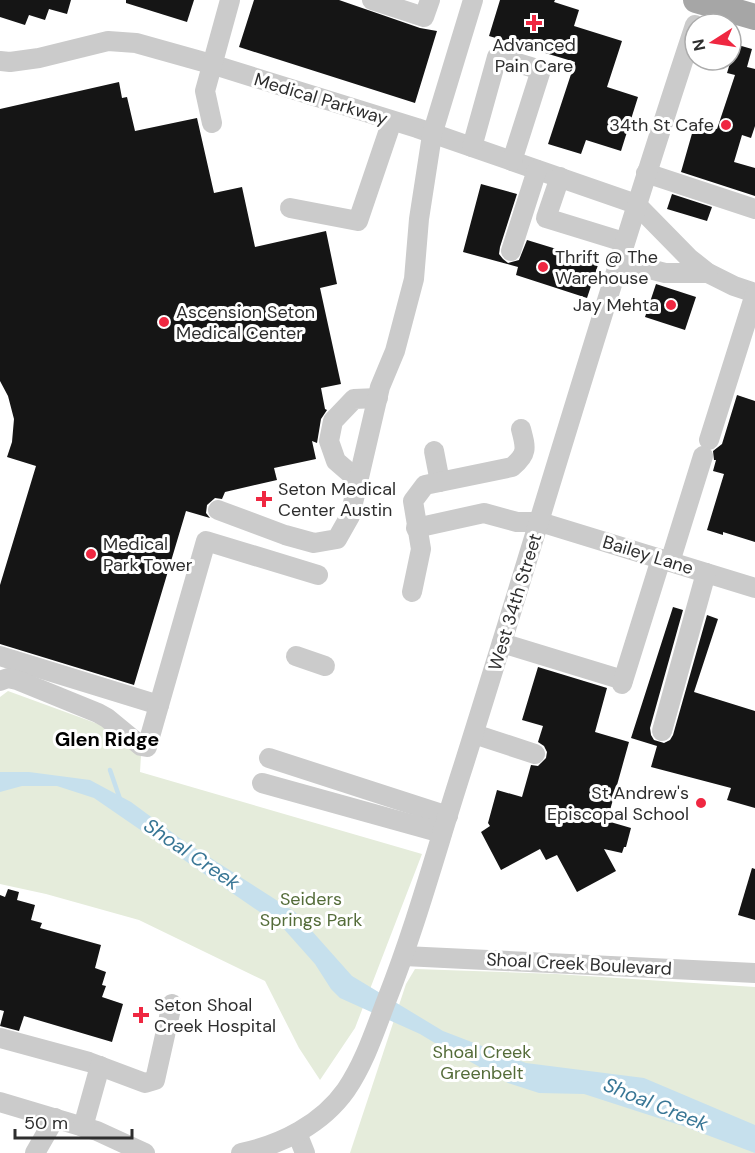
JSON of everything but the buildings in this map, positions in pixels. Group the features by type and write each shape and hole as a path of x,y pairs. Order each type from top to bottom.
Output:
{"main road":[{"path":"699,10 755,17"}],"street":[{"path":"212,123 205,91 230,0"},
{"path":"372,0 424,17 430,0"},
{"path":"218,510 285,535 314,543 337,539 350,516 378,398 395,351 414,279 419,219 432,135 473,0"},
{"name":"West 34th Street","path":"241,1153 266,1148 297,1133 322,1115 344,1093 359,1069 371,1040 400,965 474,734 621,251 699,10"},
{"name":"Medical Parkway","path":"0,61 39,58 108,41 136,43 392,121 636,204"},
{"path":"472,147 497,57 541,70 512,161"},
{"path":"290,208 358,221 392,121"},
{"path":"511,251 537,170"},
{"path":"646,173 755,209"},
{"path":"560,177 546,218 665,273 708,273"},
{"path":"502,643 622,682 706,448 755,293 708,273 689,258 636,204"},
{"path":"359,481 336,461 332,453 329,441 333,421 354,399 378,398"},
{"path":"412,592 421,549 413,501 425,486 512,467 522,459 525,447 521,429"},
{"path":"434,451 440,482"},
{"name":"Bailey Lane","path":"416,528 484,513 517,522 540,522 755,588"},
{"path":"0,681 8,678 17,680 98,712 141,746 147,747 207,541 318,575"},
{"path":"662,731 706,573"},
{"path":"0,656 159,705"},
{"path":"296,656 325,666"},
{"path":"474,734 534,754"},
{"path":"269,758 445,824"},
{"path":"262,783 445,824"},
{"name":"Shoal Creek Boulevard","path":"400,965 755,973"},
{"path":"0,1038 100,1066 145,1083 155,1080 172,1004"},
{"path":"83,1127 100,1066"},
{"path":"0,1102 97,1131 145,1153"},
{"path":"35,1153 55,1118"},
{"path":"297,1133 305,1153"}],"green space":[{"name":"Seiders Springs Park","path":"8,691 101,725 141,755 140,772 422,854 355,1028 320,1080 299,1048 265,981 139,920 46,894 0,884 0,697"},
{"name":"Shoal Creek Greenbelt","path":"415,969 556,974 755,987 755,1153 350,1153 406,984"}],"water":[{"name":"Shoal Creek","path":"0,772 29,772 90,780 131,802 181,839 295,912 352,976 443,1031 526,1063 644,1078 755,1125 755,1153 683,1126 584,1094 539,1093 508,1083 420,1034 340,998 331,989 315,964 283,928 94,798 57,786 22,786 0,792"}],"waterway":[{"path":"110,770 120,799"}],"place":[{"name":"Advanced Pain Care","path":"534,23"},
{"name":"34th St Cafe","path":"726,125"},
{"name":"Thrift @ The Warehouse","path":"543,267"},
{"name":"Jay Mehta","path":"671,305"},
{"name":"Ascension Seton Medical Center","path":"164,322"},
{"name":"Seton Medical Center Austin","path":"264,499"},
{"name":"Medical Park Tower","path":"91,554"},
{"name":"St Andrew's Episcopal School","path":"701,803"},
{"name":"Seton Shoal Creek Hospital","path":"141,1015"}],"district":[{"name":"Glen Ridge","path":"107,739"}]}
